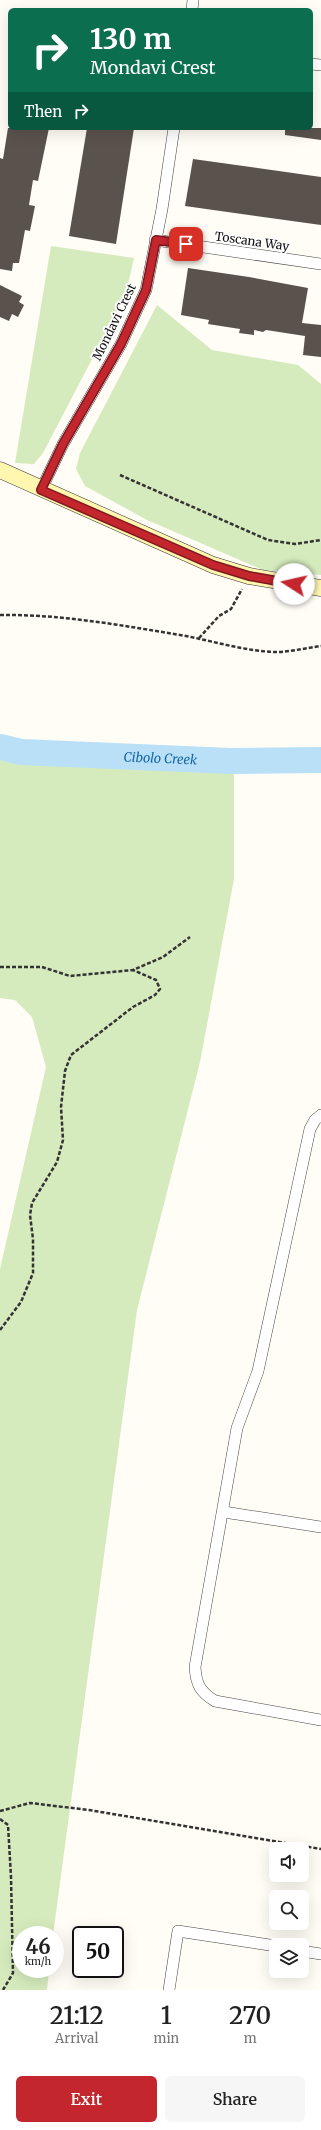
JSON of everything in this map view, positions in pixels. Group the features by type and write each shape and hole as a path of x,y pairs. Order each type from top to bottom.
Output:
{"main road":[{"path":"0,470 41,490 213,565 249,576 321,588"}],"street":[{"name":"Mondavi Crest","path":"41,490 63,444 121,344 146,290 156,240 174,130"},
{"name":"Toscana Way","path":"156,240 321,264"},
{"path":"321,1115 310,1129 258,1371 237,1428 224,1512 195,1667 196,1681 203,1694 215,1701 321,1720"},
{"path":"224,1512 321,1527"},
{"path":"169,1990 178,1931 269,1945"},
{"path":"309,1952 321,1954"}],"path":[{"path":"120,475 268,540 295,544 321,540"},
{"path":"199,639 219,616 231,609 249,576"},
{"path":"0,615 24,614 95,622 250,649 279,652 321,646"},
{"path":"0,967 42,967 70,976 133,970 163,957 190,937"},
{"path":"0,1330 21,1302 33,1273 33,1239 30,1215 32,1202 57,1162 63,1140 61,1107 65,1071 70,1055 133,1007 155,995 160,989 156,980 133,970"},
{"path":"0,1811 30,1804 89,1810 321,1849"},
{"path":"0,1819 8,1825 11,1877 13,1973 3,1990"}],"green space":[{"path":"51,246 134,258 126,294 43,453 34,464 15,463"},
{"path":"157,305 212,350 298,365 321,384 321,575 263,570 147,520 85,486 76,469 80,453"},
{"path":"0,753 38,760 181,768 234,763 234,879 200,1062 137,1310 54,1926 12,1926 12,1978 48,1978 47,1990 0,1990 0,1269 46,1067 32,1017 15,1000 0,998"}],"building":[{"path":"8,128 8,130 49,130 38,181 33,180 29,205 35,206 30,231 25,230 19,263 13,263 12,271 0,269 0,158 3,159"},
{"path":"313,128 321,128 321,140 285,135 285,130 313,130"},
{"path":"87,130 134,130 116,244 69,236"},
{"path":"193,159 321,177 321,225 185,206"},
{"path":"188,268 308,288 302,323 321,325 321,357 303,355 305,336 266,330 263,332 254,330 254,335 239,333 240,329 208,324 209,320 181,315"},
{"path":"0,285 22,296 19,302 24,305 18,317 12,314 9,321 0,317"}],"waterway":[{"name":"Cibolo Creek","path":"0,747 21,752 231,761 321,760"}],"route":[{"path":"186,244 156,240 146,290 121,344 63,444 41,490 213,565 249,576 294,584"}]}
